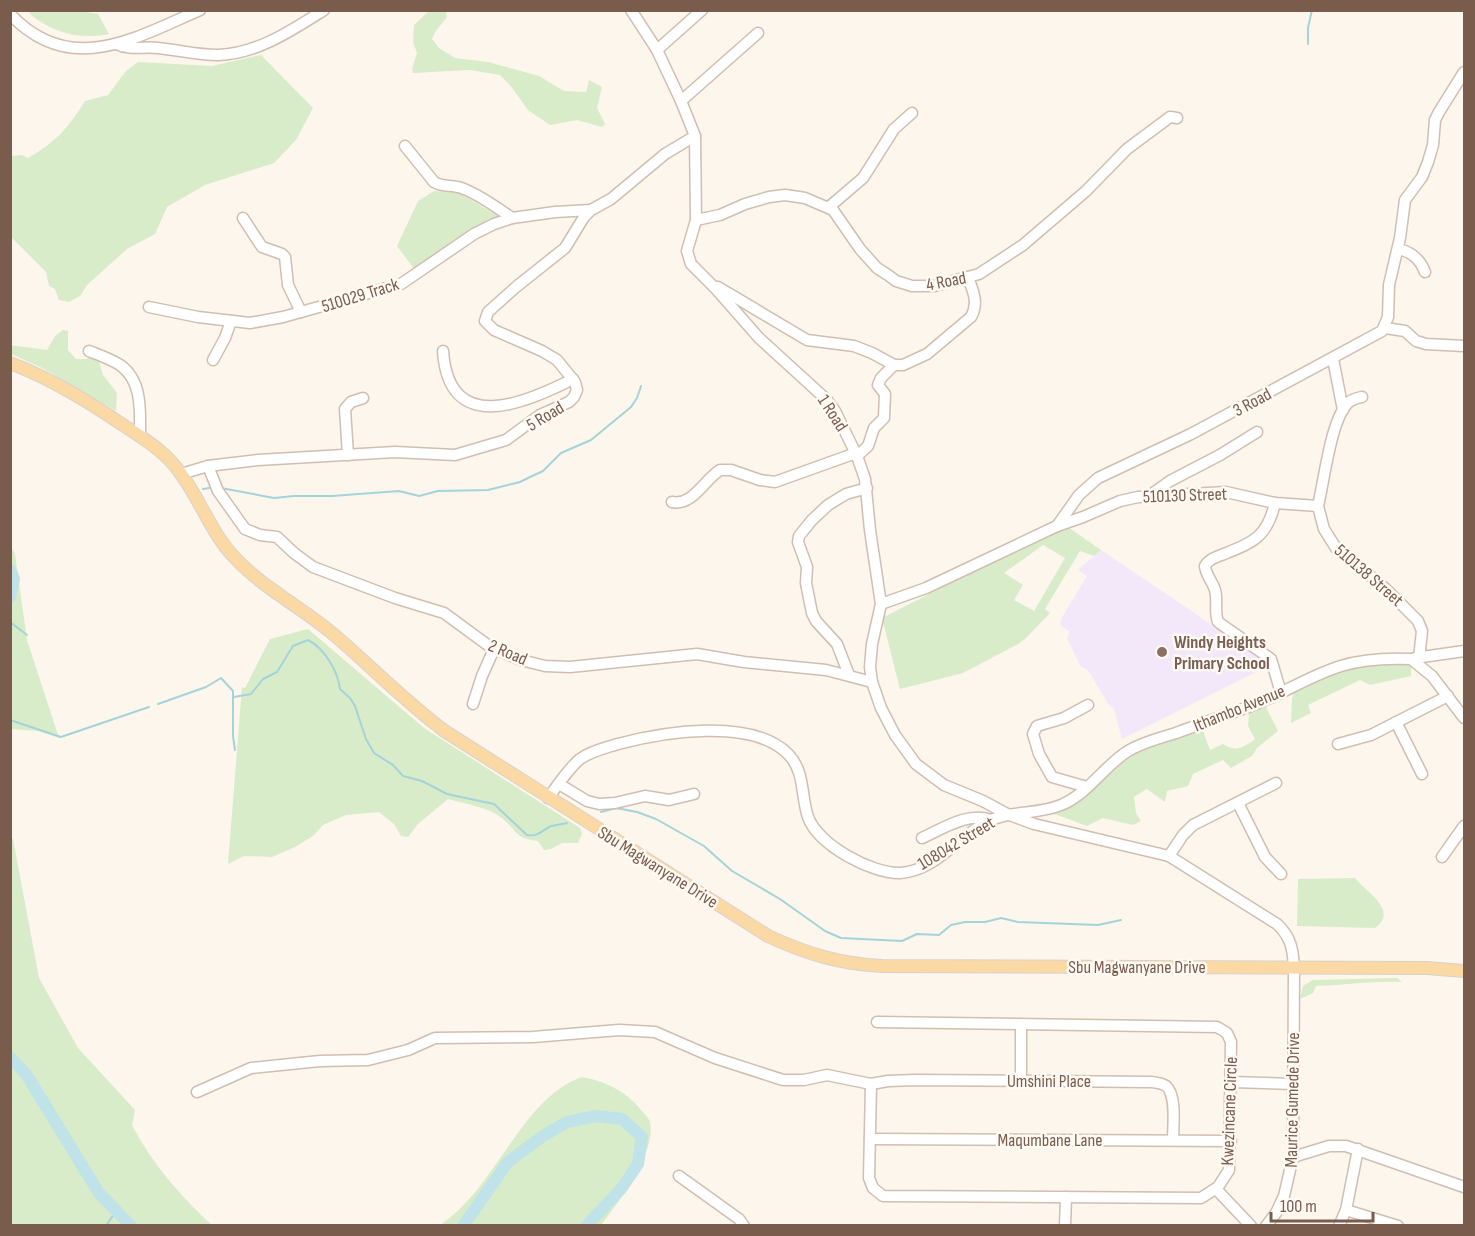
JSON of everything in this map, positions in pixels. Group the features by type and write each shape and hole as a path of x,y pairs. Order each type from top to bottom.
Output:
{"main road":[{"name":"Sbu Magwanyane Drive","path":"10,363 54,382 140,436 162,453 181,474 220,542 237,561 332,633 421,714 548,798 768,936 807,953 837,962 882,966 1427,968 1464,971"}],"street":[{"path":"10,14 22,26 63,46 99,49 117,44 200,10"},
{"path":"117,44 127,48 152,47 217,55 237,53 274,39 324,10"},
{"name":"1 Road","path":"631,10 657,50 681,101 694,136 696,220 687,251 688,258 696,270 759,338 827,400 835,411 862,465 867,488 870,530 881,604 872,644 870,667 872,682 890,726 898,741 916,764 944,785 984,801 1007,814"},
{"path":"657,50 702,10"},
{"path":"681,101 759,33"},
{"path":"1464,72 1435,120 1433,145 1428,162 1422,177 1405,200 1398,249 1389,285 1388,317 1385,328 1405,331 1426,345 1464,346"},
{"path":"696,220 709,218 756,200 777,196 805,198 829,207 863,178 894,129 912,113"},
{"name":"4 Road","path":"829,207 868,258 896,280 912,286 924,287 968,277 984,270 1023,245 1086,191 1127,149 1170,117 1177,118"},
{"name":"5 Road","path":"181,474 208,466 258,460 395,452 456,455 506,440 540,415 569,402 577,390 573,379 557,360 494,330 487,325 485,319 493,307 516,286 566,248 591,210 620,193 665,154 694,136"},
{"path":"405,146 434,182 441,186 466,190 512,218"},
{"name":"510029 Track","path":"149,307 198,317 261,322 401,284 474,234 512,218 571,210 591,210"},
{"path":"243,218 262,247 285,257 288,285 301,312"},
{"path":"1398,249 1412,254 1420,262 1425,272"},
{"path":"710,283 807,340 854,346 894,365 903,365 927,354 971,317 976,300 968,277"},
{"path":"213,360 231,321"},
{"name":"3 Road","path":"881,604 926,588 1057,526 1080,495 1098,478 1191,434 1379,334 1385,328"},
{"path":"89,351 116,363 128,372 136,388 140,404 140,436"},
{"path":"443,351 444,370 454,391 470,402 486,407 516,402 551,390 573,379"},
{"path":"1333,359 1343,410"},
{"path":"672,502 687,501 720,470 731,470 760,480 775,482 857,454 868,446 874,428 884,418 885,394 878,385 881,378 894,365"},
{"path":"1318,506 1333,435 1343,410 1349,401 1362,396"},
{"path":"348,455 345,408 351,402 363,398"},
{"path":"1149,496 1170,481 1220,455 1257,432"},
{"name":"2 Road","path":"208,466 218,491 245,529 260,536 276,536 312,567 395,598 444,613 494,649 521,660 559,667 591,666 698,654 744,662 815,668 872,682"},
{"path":"849,675 837,644 816,621 812,613 806,583 807,567 798,542 799,536 828,504 846,494 867,488"},
{"name":"510130 Street","path":"1057,526 1083,518 1120,501 1149,496 1226,492 1275,503 1318,506"},
{"path":"1275,503 1269,521 1257,538 1251,543 1214,558 1205,566 1206,573 1216,592 1215,615 1218,622 1271,659 1281,693"},
{"name":"510138 Street","path":"1318,506 1324,529 1336,548 1386,589 1418,621 1422,631 1415,658"},
{"path":"473,705 494,649"},
{"name":"Ithambo Avenue","path":"1007,814 1043,810 1062,805 1076,797 1108,766 1137,746 1250,706 1342,665 1378,659 1415,658 1460,652"},
{"path":"1415,658 1464,718"},
{"path":"1338,744 1371,735 1448,696"},
{"path":"1087,787 1052,777 1039,754 1033,734 1037,726 1064,718 1088,705"},
{"path":"1396,723 1422,774"},
{"name":"108042 Street","path":"548,798 580,759 597,750 661,734 707,731 757,737 771,741 782,748 796,764 809,820 818,834 842,851 879,870 899,873 926,865 976,827 1007,814 1052,830 1169,856 1277,924 1291,941 1294,968"},
{"path":"1169,856 1187,830 1276,783"},
{"path":"559,784 587,801 598,804 615,803 638,796 669,800 694,794"},
{"path":"1238,803 1265,857 1281,874"},
{"path":"922,837 969,818 979,817 991,820"},
{"path":"1442,858 1464,826"},
{"name":"Maurice Gumede Drive","path":"1266,1226 1276,1213 1284,1196 1293,1157 1294,968"},
{"name":"Kwezincane Circle","path":"873,1084 870,1183 883,1196 1193,1198 1207,1196 1216,1189 1229,1170 1231,1042 1227,1033 1217,1027 877,1022"},
{"path":"1021,1024 1021,1081"},
{"path":"197,1092 251,1068 320,1061 368,1060 408,1050 435,1038 533,1037 619,1030 655,1032 714,1058 783,1080 804,1080 834,1075 873,1084"},
{"name":"Umshini Place","path":"873,1084 901,1080 1162,1084 1168,1087 1172,1095 1173,1140"},
{"path":"1232,1082 1293,1084"},
{"name":"Maqumbane Lane","path":"870,1139 1231,1141"},
{"path":"1293,1157 1329,1146 1346,1146 1464,1187"},
{"path":"1340,1226 1346,1210 1358,1149"},
{"path":"679,1176 739,1219 744,1226"},
{"path":"1216,1189 1251,1226"},
{"path":"1065,1226 1066,1197"},
{"path":"1346,1210 1398,1226"}],"shaded area":[{"name":"Windy Heights Primary School","path":"1101,550 1270,665 1122,739 1114,709 1109,705 1088,670 1081,667 1067,638 1070,632 1060,625 1061,619 1087,576 1078,570"}],"green space":[{"path":"31,11 82,11 98,14 109,34 87,36 66,33 47,26 29,13"},
{"path":"429,11 446,11 447,17 432,39 439,48 455,58 488,62 539,76 564,91 586,92 589,80 602,87 597,108 605,124 602,127 577,120 550,125 528,110 500,75 470,70 413,73 417,53 413,42 414,25"},
{"path":"261,55 313,108 296,140 274,163 205,185 167,207 155,234 127,249 87,285 80,296 69,302 59,300 55,289 49,286 46,272 11,237 11,156 22,155 28,158 46,146 67,127 85,101 108,95 126,71 138,62 212,66"},
{"path":"434,191 459,193 500,217 472,230 415,270 397,246 418,201"},
{"path":"63,330 68,331 68,350 76,359 94,356 98,358 103,375 117,393 116,411 42,368 11,354 10,345 47,350 55,336"},
{"path":"1068,527 1101,550 1094,556 1080,551 1045,609 1050,613 1025,639 963,673 900,689 882,618 1057,529","holes":["1043,545 1065,558 1034,611 1014,600 1023,585 1004,573"]},
{"path":"11,547 15,554 27,640 59,738 38,731 11,729"},
{"path":"308,629 424,728 580,828 582,834 578,843 562,843 544,850 538,841 523,838 505,820 493,813 448,799 418,824 408,837 401,836 394,824 379,812 346,815 323,825 313,836 295,847 272,857 244,856 228,864 242,687 245,688 270,639"},
{"path":"1406,663 1411,667 1411,676 1370,685 1360,680 1308,705 1311,713 1291,723 1292,699 1295,690 1325,675 1363,665"},
{"path":"1265,705 1278,731 1257,748 1252,756 1231,768 1223,760 1193,774 1188,786 1167,791 1165,802 1147,789 1134,797 1136,813 1141,821 1133,825 1103,818 1087,826 1052,813 1091,789 1133,752 1202,728 1210,750 1223,744 1232,748 1243,746 1255,739 1248,726 1249,712"},
{"path":"11,839 13,839 39,978 78,1048 135,1110 132,1125 157,1166 189,1203 212,1225 11,1225"},
{"path":"1355,878 1382,908 1384,915 1382,922 1375,928 1297,926 1298,879"},
{"path":"1397,978 1402,982 1316,986 1313,993 1300,999 1303,986 1313,980"},
{"path":"582,1077 608,1085 623,1093 636,1104 650,1122 651,1134 642,1162 626,1191 601,1225 440,1225 460,1209 477,1190 542,1104 561,1088"}],"waterway":[{"path":"1308,44 1308,28 1312,10"},
{"path":"221,488 274,498 399,491 419,496 438,491 488,490 520,482 543,471 561,453 591,440 631,407 641,386"},
{"path":"203,489 209,488"},
{"path":"10,570 14,579 10,597"},
{"path":"10,622 27,635"},
{"path":"234,697 251,694 263,679 277,672 293,646 308,640 319,648 329,661 340,689 355,706 366,739 374,753 393,765 403,776 422,781 447,794 494,804 527,835 535,835 551,826 567,823"},
{"path":"158,704 206,687 221,678 233,691 235,750"},
{"path":"10,720 61,737 149,707"},
{"path":"601,812 616,808 656,819 704,846 732,871 780,899 825,931 841,938 902,941 917,934 939,935 951,925 1001,918 1018,922 1098,925 1121,920"},
{"path":"10,1057 26,1074 99,1193 131,1226"},
{"path":"463,1226 508,1162 543,1136 567,1122 596,1116 622,1119 642,1137 638,1164 621,1189 586,1226"},
{"path":"106,1226 116,1211"}],"place":[{"name":"Windy Heights Primary School","path":"1162,652"}]}
